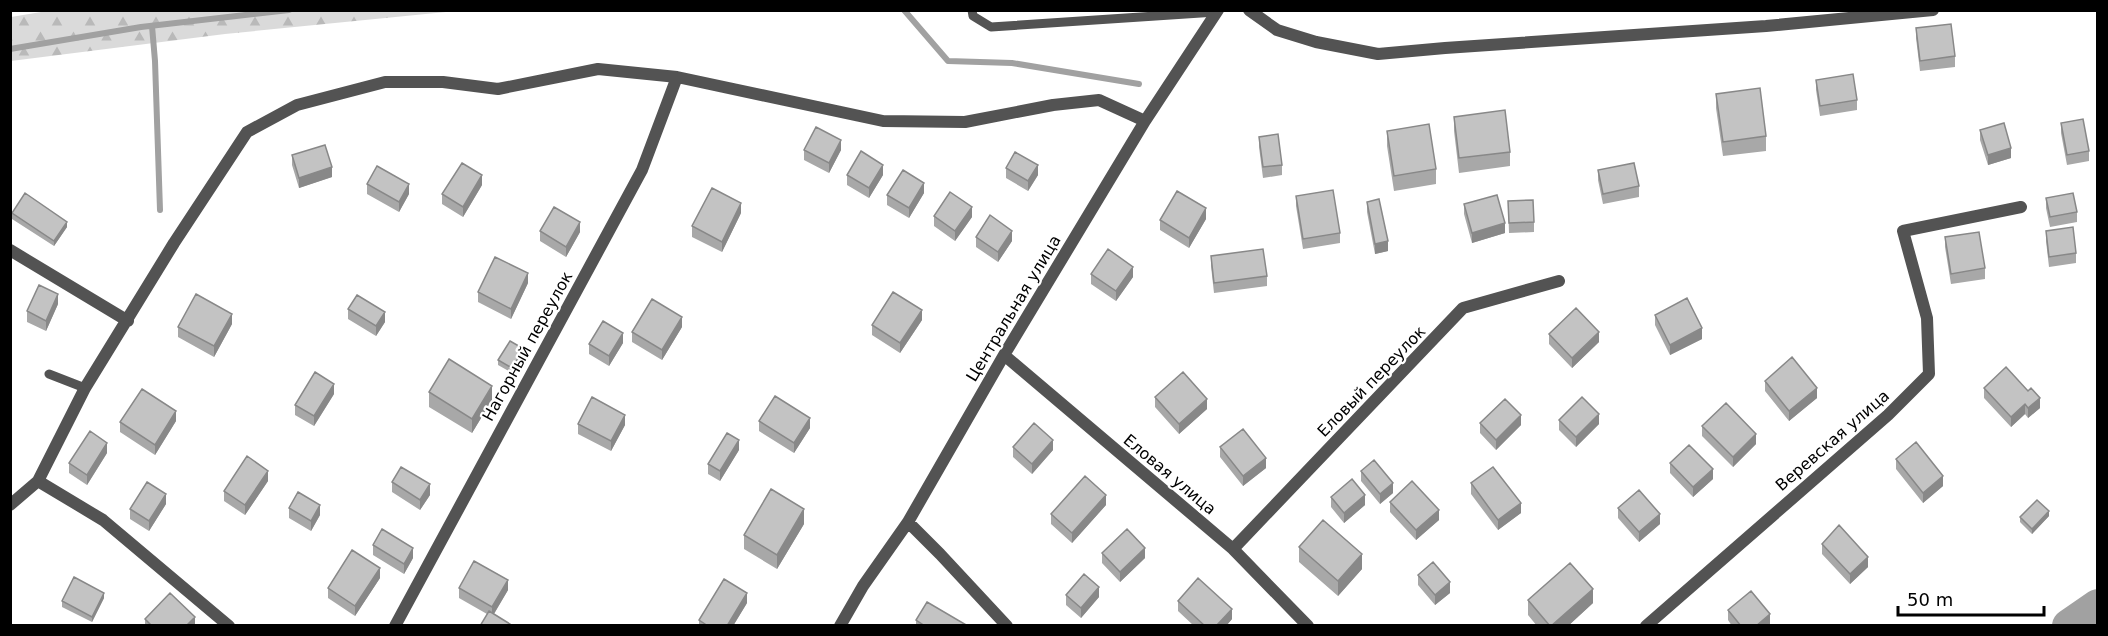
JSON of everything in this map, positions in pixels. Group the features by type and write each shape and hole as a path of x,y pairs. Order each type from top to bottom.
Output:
{"street":[{"path":"1249,10 1277,30 1316,42 1378,54 1766,26 1933,10"},
{"name":"Центральная улица","path":"840,626 863,586 908,522 1004,355 1145,121 1217,11"},
{"path":"10,505 38,481 85,388 174,243 248,132 297,105 385,82 443,82 498,89 598,69 677,77 883,121 965,122 1053,105 1100,100 1145,121"},
{"name":"Нагорный переулок","path":"395,626 642,170 677,77"},
{"name":"Веревская улица","path":"1646,626 1888,415 1929,374 1927,318 1903,231 2021,207"},
{"path":"10,250 128,321"},
{"name":"Еловый переулок","path":"1233,549 1463,308 1559,282"},
{"name":"Еловая улица","path":"1004,355 1233,549 1308,626"},
{"path":"38,481 103,520 229,626"},
{"path":"908,522 1007,626"}],"lane":[{"path":"972,10 973,16 991,27 1217,11"},
{"path":"49,374 85,388"}],"green space":[{"path":"47,11 456,11 225,34 11,61 11,17"}],"building":[{"path":"1951,24 1955,56 1920,61 1916,28"},
{"path":"1853,74 1857,100 1820,106 1816,80"},
{"path":"1760,88 1766,136 1723,142 1716,94"},
{"path":"1505,110 1510,152 1459,158 1454,117"},
{"path":"2083,119 2089,151 2067,155 2061,123"},
{"path":"2004,123 2011,148 1988,155 1980,130"},
{"path":"1429,124 1436,169 1394,176 1387,131"},
{"path":"816,127 841,140 829,163 804,150"},
{"path":"1278,134 1282,165 1263,167 1259,137"},
{"path":"325,145 332,167 299,178 292,155"},
{"path":"861,151 883,165 869,188 847,175"},
{"path":"1015,152 1038,165 1028,181 1006,168"},
{"path":"462,163 482,175 463,207 442,194"},
{"path":"1634,163 1639,186 1603,194 1598,170"},
{"path":"377,166 409,184 399,202 367,184"},
{"path":"903,170 924,183 909,208 887,195"},
{"path":"712,188 741,203 722,242 692,226"},
{"path":"1333,190 1340,233 1303,239 1296,196"},
{"path":"1177,191 1206,208 1189,238 1160,220"},
{"path":"950,192 972,207 955,231 934,216"},
{"path":"25,193 67,222 54,241 12,213"},
{"path":"2073,193 2077,212 2050,217 2046,198"},
{"path":"1497,195 1505,223 1472,233 1464,204"},
{"path":"1379,199 1388,241 1375,244 1367,202"},
{"path":"1533,200 1534,222 1509,223 1508,201"},
{"path":"554,207 580,222 566,247 540,231"},
{"path":"990,215 1012,231 998,252 976,237"},
{"path":"2073,227 2076,253 2049,257 2046,231"},
{"path":"1979,232 1985,268 1951,274 1945,237"},
{"path":"1108,249 1133,267 1116,291 1091,274"},
{"path":"1263,249 1267,276 1214,283 1211,256"},
{"path":"495,257 528,273 511,309 478,292"},
{"path":"39,285 58,294 46,321 27,311"},
{"path":"893,292 922,310 900,343 872,325"},
{"path":"196,294 232,314 214,346 178,327"},
{"path":"357,295 385,312 376,326 348,309"},
{"path":"1687,298 1702,328 1670,345 1655,315"},
{"path":"652,299 682,317 662,350 632,332"},
{"path":"1576,308 1599,332 1572,358 1549,334"},
{"path":"603,321 623,333 609,356 589,344"},
{"path":"510,341 524,349 512,368 498,360"},
{"path":"1792,357 1817,388 1789,411 1765,381"},
{"path":"449,359 492,386 472,419 429,392"},
{"path":"2006,367 2028,391 2031,388 2040,398 2028,408 2025,404 2011,417 1984,388"},
{"path":"315,372 334,384 314,416 295,405"},
{"path":"1183,372 1207,399 1179,424 1155,397"},
{"path":"142,389 176,411 155,445 120,422"},
{"path":"775,396 810,418 794,443 759,421"},
{"path":"592,397 625,415 611,441 578,424"},
{"path":"1582,397 1599,414 1576,437 1559,420"},
{"path":"1505,399 1521,415 1496,440 1480,423"},
{"path":"1726,403 1756,434 1733,457 1702,426"},
{"path":"1034,423 1053,440 1032,464 1013,447"},
{"path":"1243,429 1266,458 1243,476 1220,447"},
{"path":"90,431 107,443 87,475 69,463"},
{"path":"727,433 739,440 720,471 708,464"},
{"path":"1916,442 1943,476 1923,493 1896,459"},
{"path":"1689,445 1713,469 1693,487 1670,463"},
{"path":"247,456 268,471 245,505 224,491"},
{"path":"1374,460 1393,483 1380,494 1361,471"},
{"path":"401,467 430,484 420,500 392,482"},
{"path":"1493,467 1521,503 1498,520 1471,483"},
{"path":"1085,476 1106,495 1072,533 1051,514"},
{"path":"1352,479 1365,495 1344,513 1331,497"},
{"path":"1412,481 1439,510 1416,530 1390,502"},
{"path":"147,482 166,494 149,521 130,509"},
{"path":"771,489 804,509 777,555 744,535"},
{"path":"1639,490 1660,514 1639,532 1618,508"},
{"path":"298,492 320,505 311,521 289,508"},
{"path":"2037,500 2049,511 2032,529 2020,517"},
{"path":"1323,520 1362,554 1338,581 1299,547"},
{"path":"1839,525 1868,557 1850,574 1822,544"},
{"path":"382,529 413,548 404,564 373,545"},
{"path":"1127,529 1145,548 1120,572 1102,553"},
{"path":"352,550 380,568 355,606 328,588"},
{"path":"474,561 508,580 492,607 459,588"},
{"path":"1433,562 1450,582 1435,595 1418,575"},
{"path":"1570,563 1593,589 1550,626 1528,600"},
{"path":"1084,574 1099,587 1081,608 1066,595"},
{"path":"74,577 104,593 92,617 62,601"},
{"path":"1198,578 1232,609 1216,626 1205,626 1178,601"},
{"path":"724,579 747,593 727,626 708,626 699,620"},
{"path":"1751,591 1770,614 1756,626 1741,626 1728,610"},
{"path":"170,593 195,617 186,626 152,626 145,619"},
{"path":"927,602 968,626 925,626 916,620"},
{"path":"489,611 510,624 509,626 480,626"}],"waterway":[{"path":"10,49 141,27 289,10"},
{"path":"904,10 948,61 1012,63 1139,84"},
{"path":"152,26 160,210"},
{"path":"2069,626 2098,606"}]}
